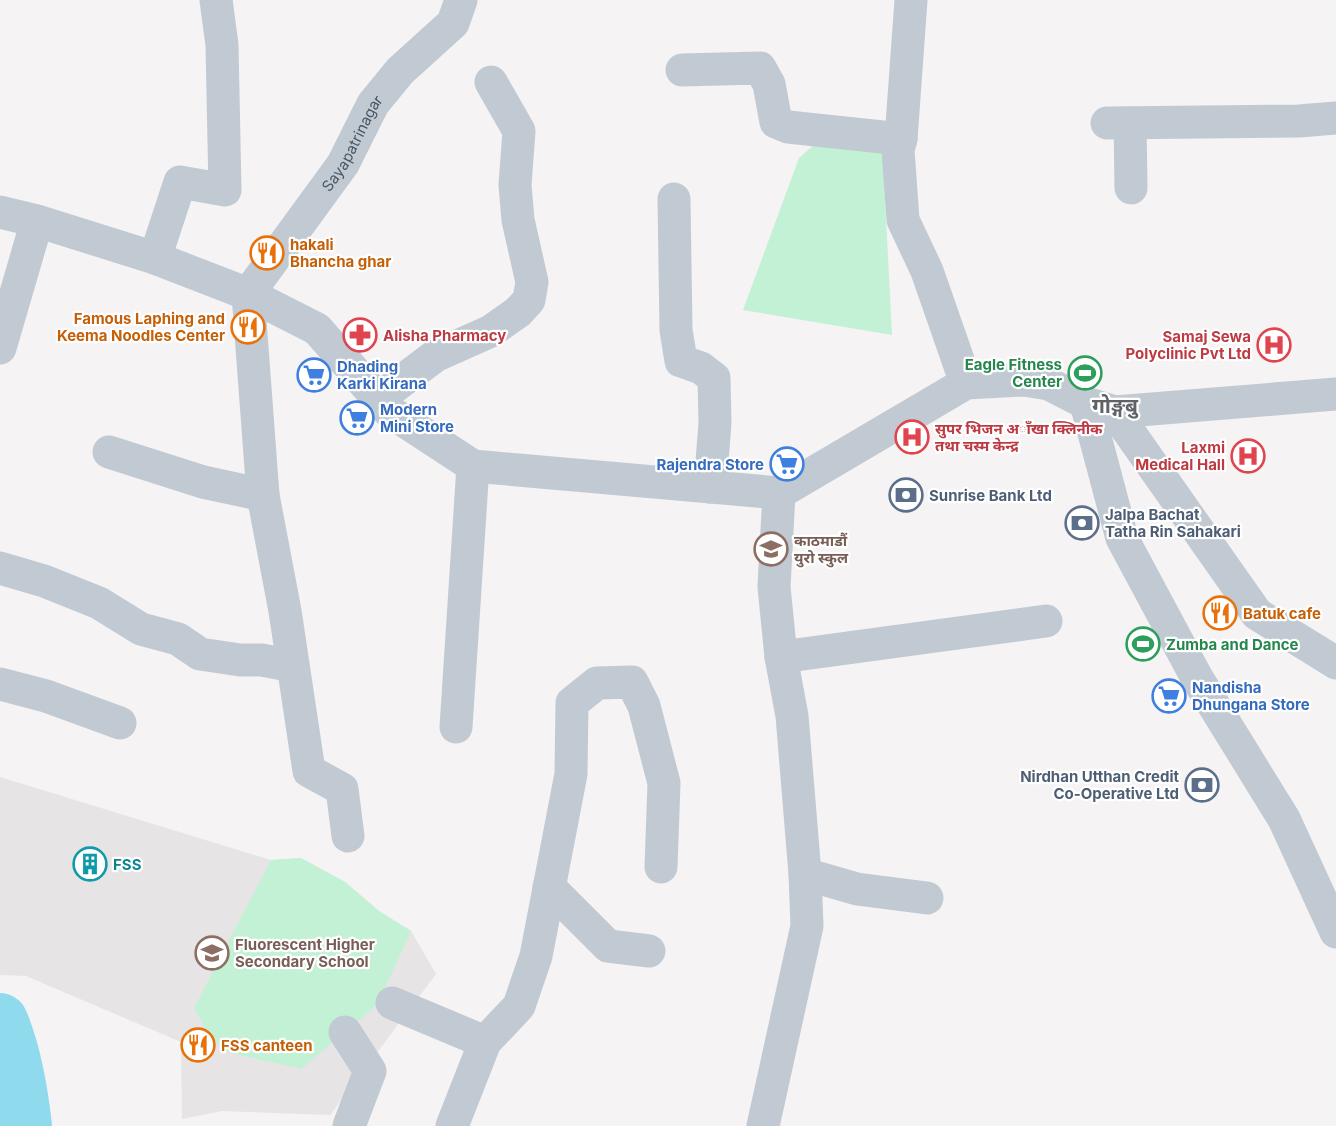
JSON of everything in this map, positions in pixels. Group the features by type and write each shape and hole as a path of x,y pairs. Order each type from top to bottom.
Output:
{"street":[{"path":"155,258 180,182 225,190 222,45 216,0"},
{"name":"Sayapatrinagar","path":"248,294 343,164 373,104 400,71 453,23 461,0"},
{"path":"911,0 902,140 898,150 903,220 927,271 966,383"},
{"path":"682,70 760,68 769,84 776,122 788,127 902,140"},
{"path":"378,399 435,356 491,331 518,312 529,300 532,282 518,220 515,184 519,131 491,82"},
{"path":"1131,188 1119,123 1299,121 1336,118"},
{"path":"675,200 676,330 681,361 701,368 714,378 715,423 710,487"},
{"path":"0,212 37,221 155,258 248,294 316,329 389,411 473,466 779,493 966,383 1024,380 1049,384 1101,407 1336,394"},
{"path":"0,348 37,221"},
{"path":"248,294 263,495 309,771 342,789 348,836"},
{"path":"1101,407 1257,614 1322,640 1336,663"},
{"path":"1101,407 1122,538 1197,678 1284,819 1336,932"},
{"path":"109,452 204,482 263,495"},
{"path":"456,727 473,466"},
{"path":"763,1126 807,926 806,874 792,716 781,657 774,587 779,493"},
{"path":"0,568 44,581 99,603 141,629 178,639 200,654 240,660 262,660 293,666"},
{"path":"781,657 1046,621"},
{"path":"452,1126 485,1042 519,1006 536,956 570,774 572,703 597,683 632,682 644,706 664,783 661,867"},
{"path":"0,684 46,696 120,723"},
{"path":"806,874 857,889 927,898"},
{"path":"549,887 608,946 649,951"},
{"path":"392,1003 485,1042"},
{"path":"345,1032 370,1071 350,1126"}],"shaded area":[{"name":"Fluorescent Higher Secondary School","path":"0,777 271,860 301,858 345,882 379,911 411,931 436,974 330,1115 222,1111 182,1119 181,1042 26,976 0,975"}],"green space":[{"path":"825,135 882,140 892,335 743,310 799,158"},
{"path":"301,858 345,882 379,911 411,931 377,1005 301,1069 226,1052 210,1036 194,1008 271,860"}],"waterway":[{"path":"0,1021 16,1072 24,1126"}],"place":[{"name":"hakali Bhancha ghar","path":"267,253"},
{"name":"Famous Laphing and Keema Noodles Center","path":"248,327"},
{"name":"Alisha Pharmacy","path":"360,335"},
{"name":"Samaj Sewa Polyclinic Pvt Ltd","path":"1274,345"},
{"name":"Eagle Fitness Center","path":"1085,373"},
{"name":"Dhading Karki Kirana","path":"314,375"},
{"name":"Modern Mini Store","path":"357,418"},
{"name":"सुपर भिजन अाँखा क्लिनीक तथा चस्म केन्द्र","path":"912,437"},
{"name":"Laxmi Medical Hall","path":"1248,456"},
{"name":"Rajendra Store","path":"787,464"},
{"name":"Sunrise Bank Ltd","path":"906,495"},
{"name":"Jalpa Bachat Tatha Rin Sahakari","path":"1082,523"},
{"name":"काठमाडौं युरो स्कुल","path":"771,549"},
{"name":"Batuk cafe","path":"1220,613"},
{"name":"Zumba and Dance","path":"1143,644"},
{"name":"Nandisha Dhungana Store","path":"1169,696"},
{"name":"Nirdhan Utthan Credit Co-Operative Ltd","path":"1202,785"},
{"name":"FSS","path":"90,864"},
{"name":"Fluorescent Higher Secondary School","path":"212,953"},
{"name":"FSS canteen","path":"198,1045"}],"district":[{"name":"गोङ्गबु","path":"1115,405"}]}
